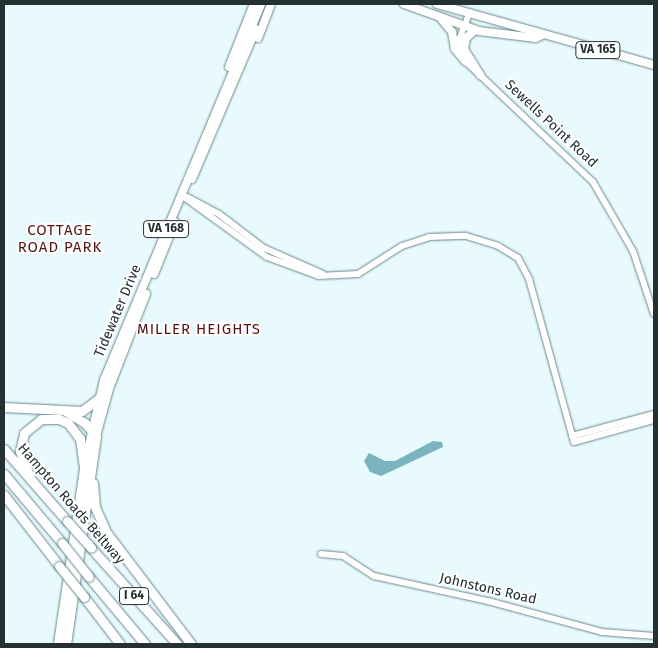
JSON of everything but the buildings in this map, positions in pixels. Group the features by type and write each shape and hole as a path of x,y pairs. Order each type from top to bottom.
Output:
{"highway":[{"path":"4,408 85,410 98,399"},
{"path":"65,411 93,433"},
{"path":"31,480 21,456 20,442 27,428 41,419 59,419 76,430 82,445 84,469"},
{"name":"Tidewater Drive","path":"66,644 93,453 93,433"},
{"name":"Hampton Roads Beltway","path":"4,449 178,644"},
{"path":"93,453 94,501 102,525 191,644"},
{"name":"Tidewater Drive","path":"58,644 84,469"},
{"path":"4,474 145,644"},
{"path":"4,495 119,643"}],"main road":[{"path":"228,84 227,72 254,4"},
{"name":"Tidewater Drive","path":"84,469 93,433 98,399 261,4"},
{"name":"Tidewater Drive","path":"93,433 182,196 219,116 266,4"},
{"path":"219,116 241,80 271,4"},
{"name":"VA 165","path":"404,4 475,30 536,38 542,35"},
{"name":"VA 165","path":"437,4 654,65"},
{"path":"441,19 452,32 454,49 465,61"},
{"path":"475,30 466,38 464,50 480,75"}],"street":[{"path":"465,61 458,43 469,14"},
{"name":"Sewells Point Road","path":"465,61 592,182 638,260 654,314"},
{"path":"182,196 267,257 311,274 331,277 366,271 402,246 429,237 477,238 514,255 529,279 573,439"},
{"path":"573,439 654,414"},
{"path":"573,439 654,420"},
{"name":"Johnstons Road","path":"321,554 343,556 374,576 488,601 602,632 654,636"}],"water":[{"path":"433,441 442,442 443,447 381,476 370,472 364,461 369,453 385,461 395,461"}],"district":[{"name":"COTTAGE ROAD PARK","path":"60,238"},
{"name":"MILLER HEIGHTS","path":"199,330"}]}
